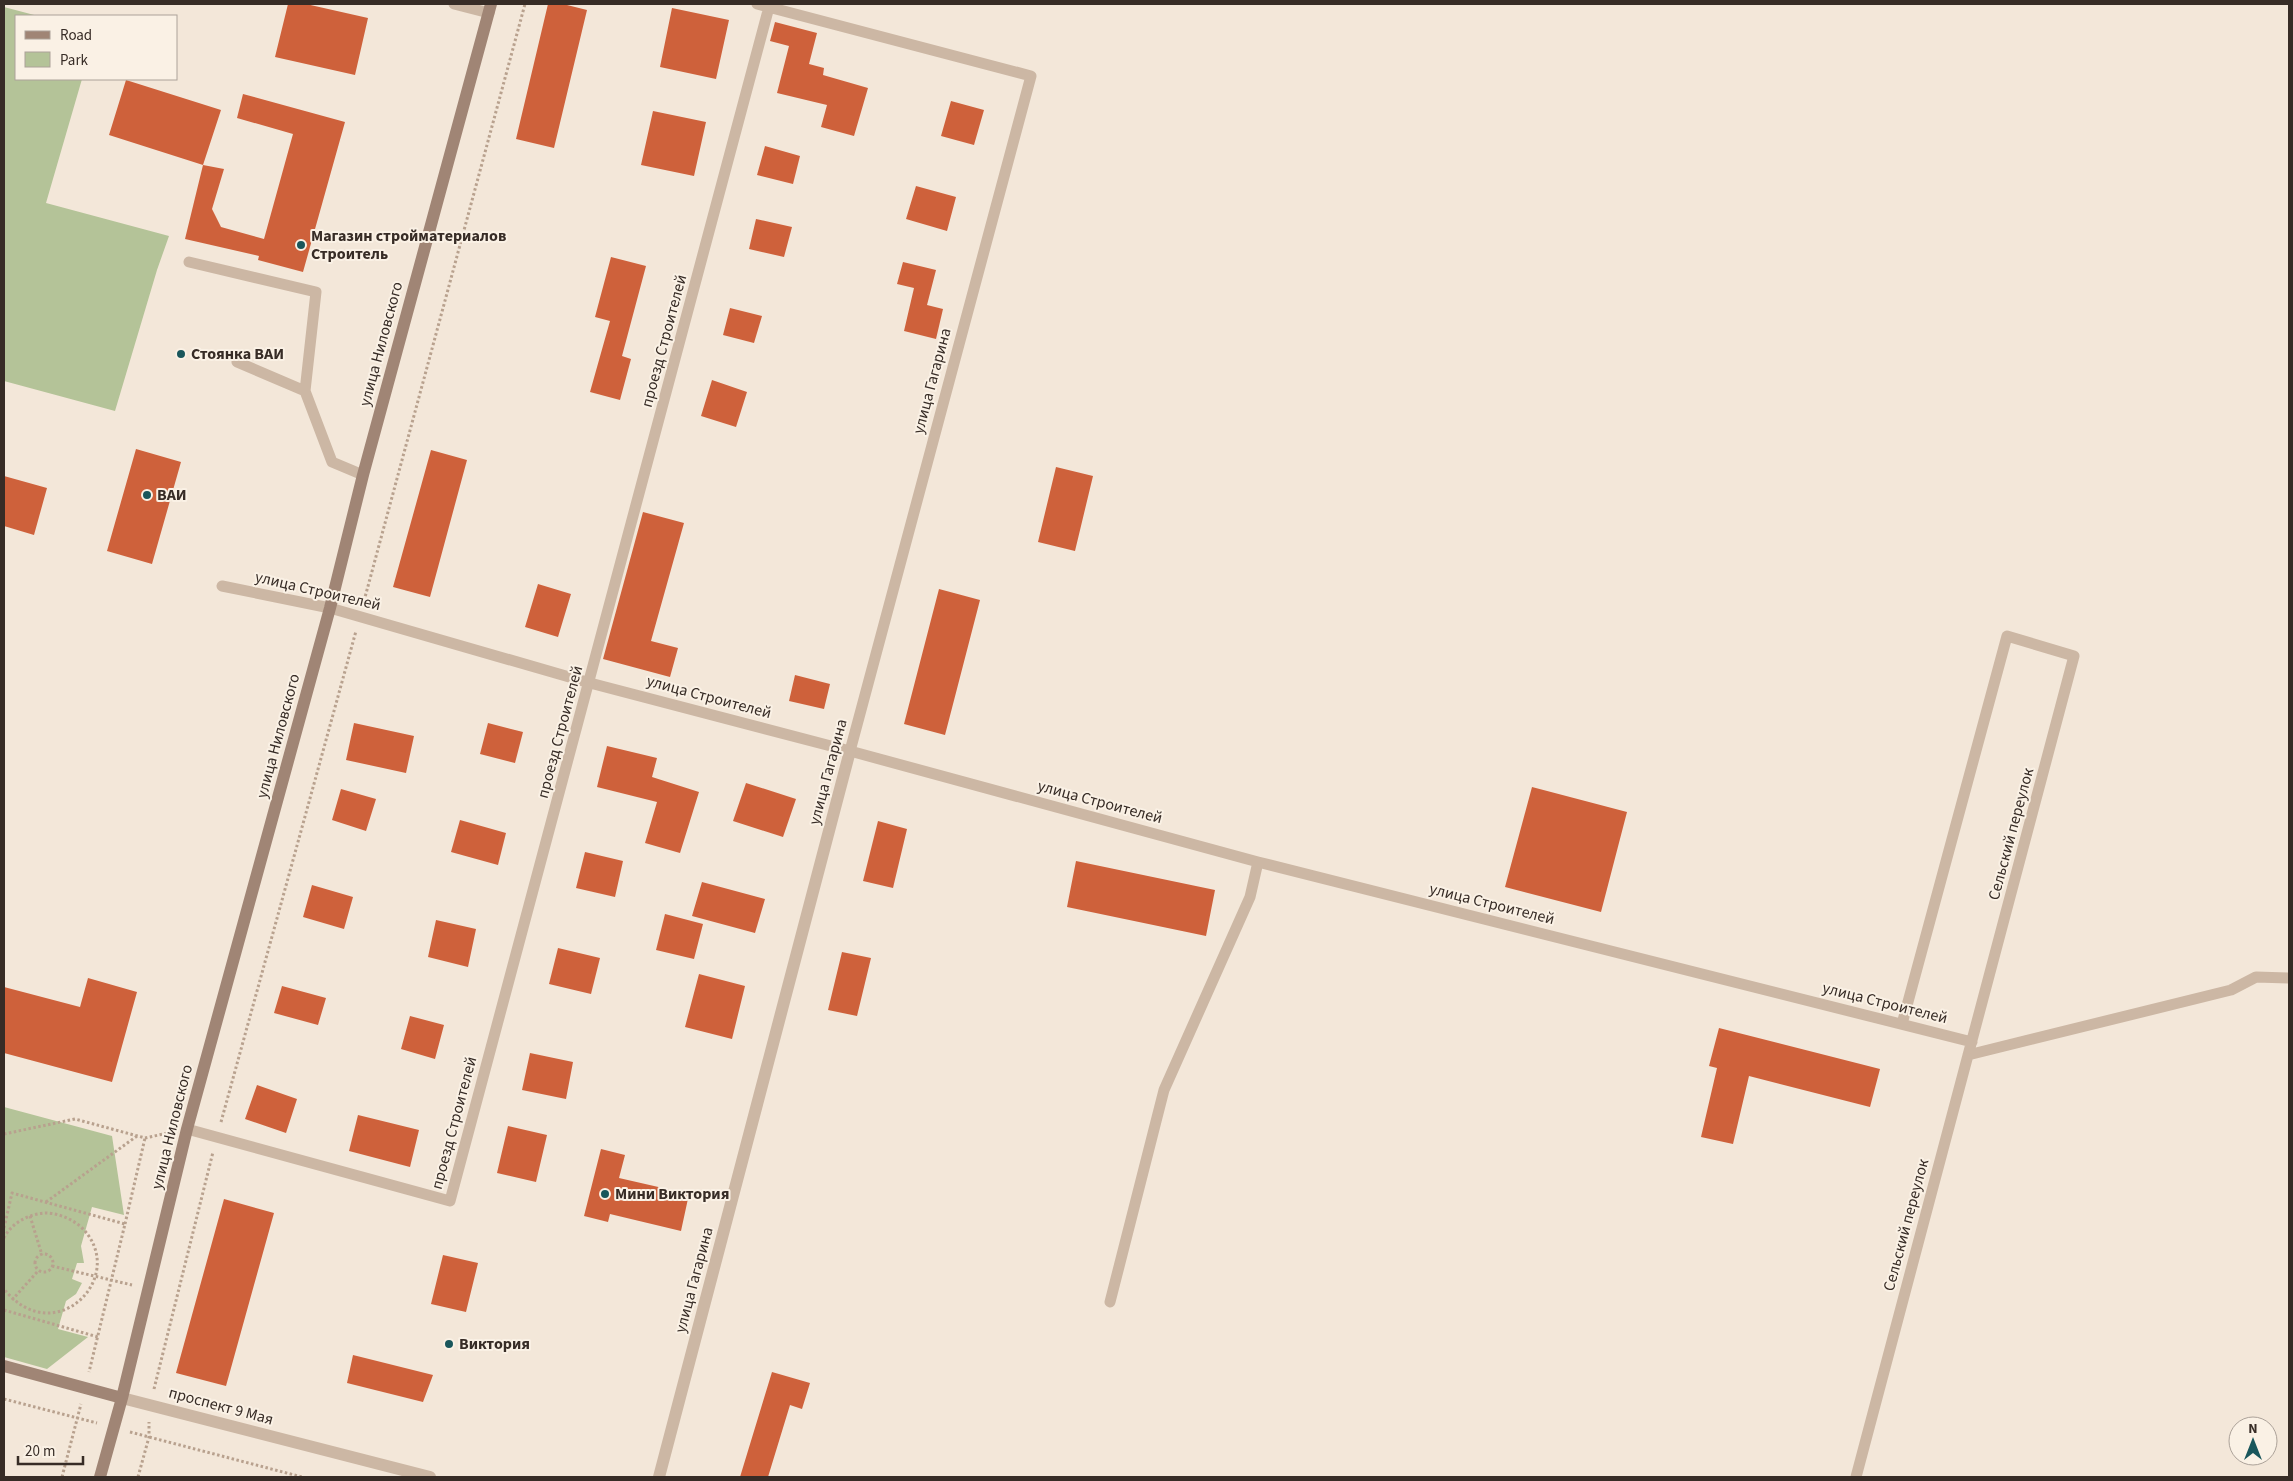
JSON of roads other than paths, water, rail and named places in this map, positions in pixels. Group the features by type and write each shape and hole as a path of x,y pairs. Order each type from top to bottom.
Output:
{"street":[{"name":"улица Ниловского","path":"100,1477 122,1398 187,1129 330,608 363,475 490,8"},
{"name":"улица Гагарина","path":"659,1477 850,751"},
{"name":"проспект 9 Мая","path":"4,1366 430,1477"}],"lane":[{"path":"454,4 490,8"},
{"path":"757,4 770,7"},
{"name":"улица Гагарина","path":"770,7 1031,76 850,751"},
{"name":"проезд Строителей","path":"187,1129 450,1201 770,7"},
{"path":"189,262 316,292 305,391 332,462 363,475"},
{"path":"237,362 305,391"},
{"name":"улица Строителей","path":"222,586 330,608 590,683 850,751 1258,862 1972,1042"},
{"name":"Сельский переулок","path":"1856,1477 2074,656 2007,636 1902,1024"},
{"path":"1110,1302 1164,1090 1250,897 1258,862"},
{"path":"1968,1055 2231,990 2256,977 2289,978"}],"place":[{"name":"Магазин стройматериалов Строитель","path":"301,245"},
{"name":"Стоянка ВАИ","path":"181,354"},
{"name":"ВАИ","path":"147,495"},
{"name":"Мини Виктория","path":"605,1194"},
{"name":"Виктория","path":"449,1344"}]}
